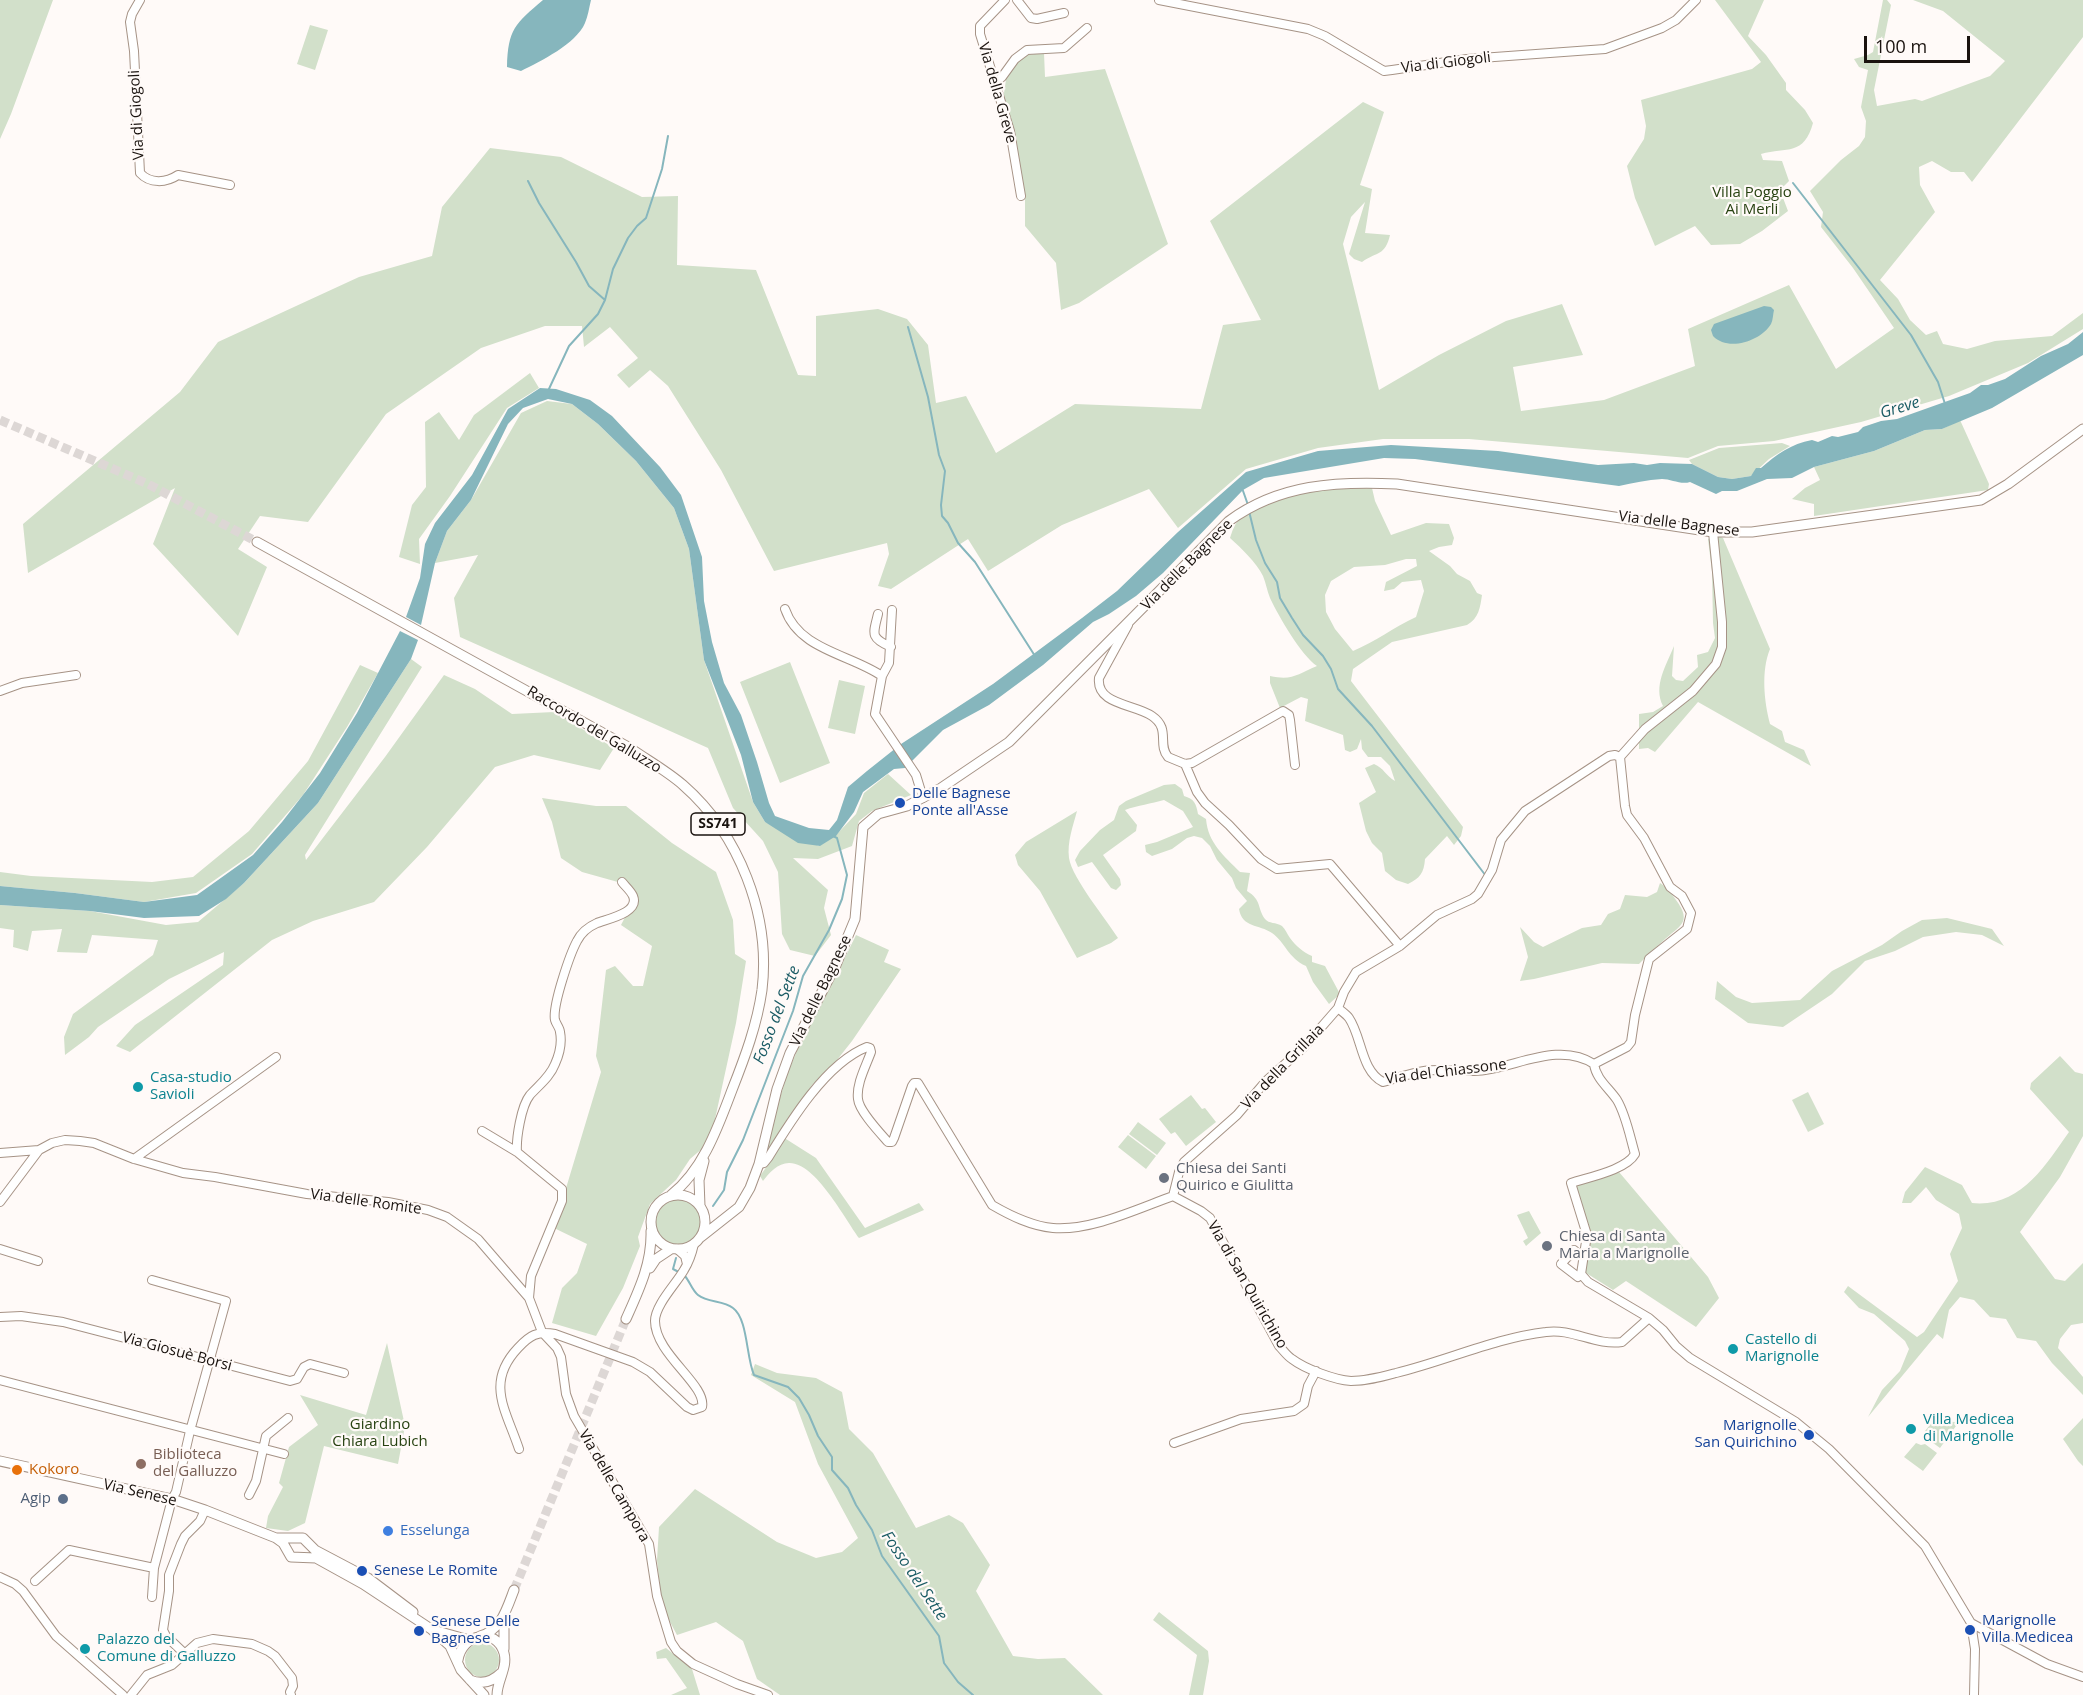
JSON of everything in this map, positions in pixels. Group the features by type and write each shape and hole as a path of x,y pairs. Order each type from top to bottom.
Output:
{"main road":[{"name":"Via delle Bagnese","path":"698,1241 742,1203 759,1164 772,1105 790,1053 836,965 855,920 863,827 878,814 907,806 941,788 1009,742 1229,521 1242,511 1271,496 1319,486 1366,482 1397,484 1713,532 1765,531 1981,500 2008,484 2083,429"},
{"name":"Raccordo del Galluzzo","path":"257,542 621,743 682,784 707,809 729,839 747,879 759,918 764,959 762,990 751,1040 710,1142 699,1180 702,1209"},
{"name":"Raccordo del Galluzzo","path":"671,1195 693,1174 710,1142"},
{"path":"671,1195 689,1197 715,1218 725,1218"},
{"name":"SS741","path":"626,1319 645,1275 650,1256 651,1220 656,1205 671,1195"},
{"name":"SS741","path":"645,1275 656,1259 674,1249 685,1249 698,1241 705,1228 702,1209"},
{"path":"651,1229 658,1241 674,1249"},
{"name":"Via Senese","path":"0,1461 172,1499 205,1510 276,1538 291,1557 316,1558 363,1584 429,1628 495,1640 500,1645 505,1659"},
{"path":"286,1548 292,1537"},
{"name":"Via Senese","path":"276,1538 303,1538 308,1545 390,1593 450,1646 458,1660 460,1670 484,1695"},
{"path":"303,1557 308,1551 308,1545"},
{"path":"458,1660 462,1648 474,1638 495,1629 504,1615 514,1590"},
{"path":"497,1695 505,1659 504,1615"},
{"path":"468,1679 477,1683 487,1683 496,1678 503,1669"}],"street":[{"name":"Via di Giogoli","path":"140,0 130,22 134,51 140,173 146,179 157,181 170,181 178,175 230,185"},
{"name":"Via della Greve","path":"1005,0 980,26 980,34 1010,131 1021,196"},
{"path":"1017,0 1031,18 1037,19 1065,13"},
{"name":"Via di Giogoli","path":"1159,0 1308,29 1325,36 1384,71 1467,59 1605,49 1662,28 1676,20 1696,0"},
{"path":"994,82 1002,77 1015,59 1027,50 1065,48 1087,28"},
{"path":"1713,532 1722,622 1722,647 1716,664 1693,691 1645,729 1620,757 1624,806 1627,815 1644,838 1670,887 1682,896 1691,913 1687,929 1649,959 1635,1015 1631,1042 1594,1064 1595,1072 1621,1108 1635,1154 1632,1160 1623,1165 1571,1182 1587,1235 1581,1274 1588,1282 1649,1318 1690,1358 1796,1422 1829,1449 1925,1546 1971,1623 1975,1649 1974,1695"},
{"path":"785,609 789,619 817,645 840,657 870,668 882,676"},
{"path":"892,610 889,663 882,676 874,714 916,775 923,798"},
{"path":"878,614 873,632 880,643 891,647"},
{"path":"1129,623 1100,678 1098,687 1103,694 1113,700 1154,717 1164,732 1165,753 1168,757 1185,764 1192,763 1283,711 1289,715 1295,765"},
{"path":"0,691 22,683 76,675"},
{"name":"Via della Grillaia","path":"1173,1196 1184,1162 1237,1115 1266,1081 1304,1047 1338,1008 1356,972 1400,946 1437,915 1478,894 1492,870 1502,840 1525,811 1609,756 1620,757"},
{"path":"1185,764 1197,792 1205,803 1261,859 1277,869 1330,864 1400,946"},
{"path":"517,1152 517,1138 525,1102 547,1077 556,1062 561,1045 561,1031 555,1020 556,1009 570,959 583,932 596,924 624,914 630,909 634,903 634,897 622,882"},
{"name":"Via del Chiassone","path":"1338,1008 1349,1017 1363,1055 1375,1077 1383,1082 1425,1071 1484,1070 1548,1055 1574,1056 1594,1064"},
{"path":"759,1164 768,1158 791,1120 821,1083 834,1069 867,1047 871,1052 860,1083 858,1099 869,1119 886,1140 892,1142 912,1086 918,1083 992,1205 1008,1214 1027,1222 1052,1228 1075,1227 1115,1218 1173,1196"},
{"path":"134,1159 276,1057"},
{"path":"482,1131 517,1152 562,1189 562,1201 531,1276 529,1298"},
{"name":"Via delle Romite","path":"0,1153 39,1150 52,1143 65,1140 80,1141 94,1143 134,1159 183,1173 307,1194 388,1202 437,1214 463,1227 478,1239 529,1298 542,1332"},
{"path":"0,1202 39,1150"},
{"name":"Via di San Quirichino","path":"1173,1196 1201,1210 1210,1218 1279,1346 1291,1359 1316,1371 1350,1381 1367,1380 1417,1368 1513,1339 1548,1331 1570,1333 1606,1342 1622,1342 1649,1318"},
{"path":"519,1449 500,1387 501,1374 506,1360 533,1335 542,1332 555,1334 633,1362 650,1372 687,1407 697,1410 702,1407 702,1397 664,1351 655,1325 657,1310 685,1268 698,1241"},
{"path":"0,1249 38,1261"},
{"path":"674,1249 685,1256 685,1268"},
{"path":"1581,1274 1578,1277 1561,1264 1574,1250 1582,1257"},
{"path":"152,1280 226,1301 154,1568 152,1597"},
{"name":"Via Giosuè Borsi","path":"0,1317 21,1316 63,1322 290,1381 297,1379 304,1367 310,1364 344,1373"},
{"name":"Via delle Campora","path":"542,1332 557,1348 561,1357 566,1394 574,1416 649,1544 657,1596 671,1642 677,1651 693,1664 768,1695"},
{"path":"1174,1443 1241,1419 1294,1411 1304,1404 1308,1386 1316,1371"},
{"path":"0,1380 284,1454"},
{"path":"249,1496 256,1481 266,1437 288,1418"},
{"path":"185,1654 166,1636 163,1630 169,1575 185,1536 200,1521 205,1510"},
{"path":"35,1581 69,1550 154,1568"},
{"path":"0,1577 15,1584 23,1591 56,1636 120,1694"},
{"path":"1971,1623 2047,1664 2083,1677"},
{"path":"131,1695 147,1675 172,1665 197,1643 208,1640 260,1646 275,1656 292,1678 291,1695"}],"green space":[{"path":"0,0 53,0 0,139"},
{"name":"Villa Poggio Ai Merli","path":"1715,0 1764,0 1748,36 1766,55 1786,83 1786,90 1805,110 1813,123 1805,141 1799,145 1787,150 1761,154 1763,160 1782,161 1789,181 1780,190 1788,211 1740,244 1711,245 1695,226 1655,246 1635,198 1627,166 1644,139 1646,126 1641,100 1752,69 1761,62"},
{"path":"1883,0 1887,0 1891,5 1874,90 1877,106 1915,99 1922,101 1990,76 2005,61 1943,11 1913,0 2083,0 2083,37 1972,182 1964,172 1951,172 1932,161 1919,167 1920,185 1935,212 1880,280 1898,299 1910,320 1926,335 1937,331 1943,344 1967,349 1995,341 2052,336 2083,313 2083,329 2028,363 1949,396 1861,422 1774,441 1718,446 1688,458 1469,439 1383,439 1318,448 1246,469 1178,528 1149,489 1062,525 988,571 968,539 891,589 878,586 889,554 887,543 774,571 721,470 668,386 650,370 629,388 617,375 638,358 610,327 584,347 582,326 545,326 481,348 386,414 308,522 260,516 238,549 267,567 238,636 153,544 175,488 28,573 23,524 180,392 218,342 359,277 432,256 442,207 490,148 561,157 642,197 678,196 677,265 756,270 798,375 816,376 816,316 878,309 907,319 928,345 936,403 966,396 996,453 1075,404 1201,409 1223,325 1261,320 1210,221 1363,102 1384,112 1360,185 1372,189 1365,233 1390,235 1383,250 1362,262 1349,254 1365,202 1351,217 1343,244 1379,390 1439,355 1506,321 1562,304 1583,355 1513,367 1521,411 1604,400 1695,366 1688,329 1789,285 1836,369 1894,328 1853,268 1821,227 1823,212 1810,191 1841,160 1859,146 1865,137 1866,121 1861,107 1868,70 1859,67 1854,59 1873,52"},
{"path":"310,25 328,30 315,70 297,64"},
{"path":"1044,53 1045,77 1105,69 1168,244 1079,303 1061,310 1056,263 1025,226 1025,200 1003,100 1007,73 1025,55"},
{"path":"530,373 539,388 507,408 419,539 420,564 399,557 412,505 426,487 425,422 439,412 459,440 474,415"},
{"path":"547,401 572,404 598,424 636,461 674,508 689,549 704,660 753,802 765,822 819,846 836,835 856,814 864,793 888,774 911,795 872,811 859,821 852,846 818,859 793,858 828,890 824,908 831,935 815,956 790,950 782,934 778,872 763,841 733,808 708,748 460,637 454,598 478,555 435,563 447,531 471,500 521,413"},
{"path":"1960,420 1989,484 1988,490 1814,516 1814,504 1792,499 1805,488 1820,480 1814,467 1874,451 1925,430 1942,429"},
{"path":"1782,443 1790,446 1769,459 1751,476 1732,479 1718,477 1692,464 1689,460 1719,448"},
{"path":"1339,487 1372,488 1375,501 1391,535 1426,523 1449,524 1454,538 1452,545 1429,551 1457,574 1470,581 1477,593 1482,595 1476,616 1467,625 1392,642 1353,669 1351,681 1463,827 1461,836 1454,845 1447,836 1425,859 1421,874 1408,884 1396,880 1385,871 1382,853 1372,843 1366,831 1359,803 1376,792 1365,768 1374,764 1395,781 1390,766 1381,757 1368,757 1362,749 1361,739 1357,749 1350,752 1345,750 1343,735 1305,721 1308,699 1301,697 1280,708 1270,683 1270,676 1290,677 1317,666 1297,645 1285,625 1270,598 1260,571 1230,538 1238,521 1259,506 1285,496","holes":["1406,559 1416,559 1417,566 1386,582 1384,591 1394,589 1402,582 1421,580 1424,591 1416,617 1353,651 1335,629 1326,612 1325,595 1331,581 1354,567 1385,565"]},
{"path":"1717,536 1723,538 1770,649 1765,667 1764,686 1770,724 1782,731 1785,742 1804,750 1811,766 1698,702 1655,752 1648,748 1639,749 1639,714 1653,712 1663,706 1659,691 1660,684 1674,646 1672,676 1676,680 1683,681 1698,667 1697,655 1708,652 1715,638 1708,539"},
{"path":"411,659 422,667 305,855 306,860 444,675 475,689 512,714 554,712 614,748 600,770 534,755 495,767 427,847 374,902 313,921 272,940 130,1052 116,1046 135,1025 223,965 224,952 169,979 98,1027 89,1037 65,1055 64,1037 73,1014 153,955 158,940 92,935 87,953 57,952 62,929 32,931 28,951 13,947 14,930 0,928 0,905 90,911 166,925 198,922 244,883 318,803"},
{"path":"790,662 830,763 780,783 740,682"},
{"path":"360,665 378,673 347,727 303,795 252,854 196,893 144,902 0,886 0,872 31,876 152,882 193,877 249,831 308,761"},
{"path":"839,680 865,686 855,734 828,728"},
{"path":"1175,784 1182,789 1184,796 1194,802 1198,814 1206,819 1213,842 1223,855 1240,872 1250,873 1247,891 1257,901 1265,919 1282,926 1297,946 1312,956 1312,962 1325,966 1340,994 1329,1004 1313,982 1306,966 1295,959 1272,933 1244,920 1239,909 1247,901 1217,860 1210,846 1202,838 1194,836 1187,838 1172,849 1152,856 1146,852 1145,845 1193,827 1183,811 1164,800 1125,810 1137,825 1136,831 1103,855 1120,879 1121,885 1116,890 1111,888 1092,862 1078,867 1075,860 1080,851 1100,830 1114,820 1119,806 1164,785"},
{"path":"542,798 596,806 626,806 672,843 716,872 733,920 735,954 746,961 736,1023 710,1142 690,1159 676,1180 650,1204 638,1237 640,1246 623,1288 596,1336 552,1323 562,1288 577,1273 587,1244 554,1228 601,1072 596,1056 606,970 615,966 633,986 643,986 652,946 621,925 636,896 625,884 582,872 561,858 552,822"},
{"path":"1077,811 1069,846 1071,866 1118,938 1077,958 1040,891 1018,865 1015,855 1026,842"},
{"path":"1660,883 1676,900 1684,919 1679,928 1639,964 1602,963 1520,981 1528,957 1520,927 1534,942 1543,947 1582,928 1601,925 1608,914 1620,909 1625,895 1647,897 1657,892"},
{"path":"1947,918 1992,929 2004,946 1982,935 1956,932 1923,937 1895,951 1865,961 1832,994 1783,1027 1748,1023 1715,999 1717,981 1736,997 1752,1003 1800,1000 1832,971 1882,945 1902,931 1922,920"},
{"path":"856,935 889,950 884,962 901,969 852,1041 833,1065 812,1085 781,1131 786,1139 816,1158 865,1228 919,1203 924,1210 859,1238 819,1181 799,1165 789,1163 781,1165 763,1181 760,1176 767,1166 764,1149 788,1072 805,1032"},
{"path":"2060,1056 2075,1072 2083,1074 2083,1136 2060,1177 2020,1232 2055,1279 2065,1281 2083,1263 2083,1323 2071,1325 2060,1339 2058,1348 2083,1377 2083,1395 2052,1363 2036,1341 2017,1338 2006,1319 1990,1317 1974,1300 1960,1297 1949,1310 1943,1339 1937,1334 1868,1417 1882,1390 1900,1371 1909,1349 1905,1341 1874,1314 1859,1308 1844,1292 1848,1286 1917,1337 1924,1332 1958,1281 1950,1254 1962,1228 1959,1214 1936,1200 1926,1187 1911,1203 1902,1203 1905,1192 1925,1167 1962,1185 1972,1203 1989,1203 2004,1199 2030,1182 2069,1132 2030,1089 2031,1083"},
{"path":"1808,1092 1824,1124 1808,1132 1792,1100"},
{"path":"1191,1095 1216,1122 1186,1146 1175,1132 1171,1134 1159,1119"},
{"path":"1138,1122 1166,1143 1157,1155 1129,1134"},
{"path":"1128,1135 1156,1156 1146,1169 1118,1147"},
{"path":"1619,1172 1708,1277 1719,1298 1696,1327 1626,1281 1613,1290 1583,1271 1592,1236 1576,1185"},
{"path":"678,1199 694,1206 701,1222 694,1238 678,1245 662,1238 655,1222 662,1206"},
{"path":"1529,1211 1541,1233 1526,1246 1523,1241 1528,1238 1517,1215"},
{"name":"Giardino Chiara Lubich","path":"387,1343 405,1426 398,1464 324,1446 305,1523 288,1531 266,1528 268,1516 283,1487 279,1483 289,1447 318,1425 300,1395 366,1415"},
{"path":"755,1364 777,1373 816,1378 842,1392 849,1429 873,1453 916,1528 949,1515 963,1523 990,1565 976,1591 1013,1656 1038,1659 1065,1658 1103,1695 780,1695 757,1679 743,1641 716,1622 677,1635 662,1607 657,1560 659,1527 695,1489 777,1542 816,1558 842,1552 858,1538 818,1464 795,1402 751,1375"},
{"path":"2083,1418 2083,1466 2063,1439"},
{"path":"1933,1421 1956,1422 1954,1424 1956,1426 1940,1448 1929,1440 1925,1431"},
{"path":"1916,1443 1925,1444 1937,1453 1923,1471 1904,1457"},
{"path":"1159,1612 1208,1651 1209,1661 1203,1695 1189,1695 1197,1655 1153,1620"},
{"path":"482,1643 494,1648 499,1660 494,1672 482,1677 470,1672 465,1660 470,1648"},
{"path":"666,1648 692,1669 700,1695 671,1695 687,1688 666,1658 657,1659 656,1652"}],"water":[{"path":"543,0 591,0 585,23 566,45 521,71 507,67 511,35 526,15"},
{"path":"1764,306 1774,310 1773,319 1760,335 1735,344 1719,341 1713,336 1711,330 1714,324"},
{"path":"2083,332 2083,355 1992,408 1942,429 1925,430 1874,451 1814,467 1792,478 1767,479 1737,491 1722,491 1716,494 1690,482 1662,479 1619,486 1415,459 1384,458 1264,478 1243,490 1163,573 1136,596 1093,622 1043,665 989,705 943,730 905,768 894,769 863,792 854,812 836,836 820,846 798,843 765,822 753,802 741,755 704,660 689,549 674,508 636,461 598,424 572,404 548,399 523,408 508,424 471,500 447,531 435,563 421,625 406,617 420,578 425,544 435,523 472,475 508,409 540,388 556,389 590,400 612,416 660,467 681,495 702,557 704,601 712,642 724,683 741,715 775,816 809,828 829,830 837,820 848,787 901,744 993,684 1117,591 1178,532 1246,472 1318,451 1391,445 1498,451 1598,465 1692,464 1718,477 1732,479 1751,476 1756,468 1761,468 1797,444 1812,440 1818,442 1832,436 1838,437 1858,432 1863,427 1897,419 1970,393 1981,385 2005,379 2041,356 2068,344"},
{"path":"400,631 418,640 411,659 318,803 244,883 226,899 199,916 144,918 90,911 0,905 0,886 144,902 197,895 253,855 320,773 357,713"}],"waterway":[{"path":"548,391 569,346 598,314 605,300 613,269 628,238 646,218 662,169 668,136"},
{"path":"528,181 589,286 605,300"},
{"path":"1793,183 1911,335 1938,382 1945,404"},
{"path":"908,327 928,397 939,455 945,471 942,516 958,543 975,562 1035,656"},
{"path":"1242,488 1248,505"},
{"path":"1249,511 1256,540 1265,563 1277,582 1280,598 1303,635 1323,656 1331,669 1338,689 1372,726 1486,876"},
{"name":"Fosso del Sette","path":"713,1206 724,1190 727,1172 743,1140 793,1011 803,976 829,930 842,899 847,875 837,838 833,836"},
{"name":"Fosso del Sette","path":"676,1258 673,1269 685,1276 698,1295 729,1305 738,1313 744,1329 754,1375 788,1387 799,1398 818,1436 832,1457 832,1470 848,1488 872,1530 882,1556 939,1636 944,1663 958,1682 973,1695"}],"tunnel":[{"path":"0,420 148,484 257,542"},
{"path":"514,1590 626,1319"}],"place":[{"name":"Delle Bagnese Ponte all'Asse","path":"900,803"},
{"name":"Casa-studio Savioli","path":"138,1087"},
{"name":"Chiesa dei Santi Quirico e Giulitta","path":"1164,1178"},
{"name":"Chiesa di Santa Maria a Marignolle","path":"1547,1246"},
{"name":"Castello di Marignolle","path":"1733,1349"},
{"name":"Villa Medicea di Marignolle","path":"1911,1429"},
{"name":"Marignolle San Quirichino","path":"1809,1435"},
{"name":"Biblioteca del Galluzzo","path":"141,1464"},
{"name":"Kokoro","path":"17,1470"},
{"name":"Agip","path":"63,1499"},
{"name":"Esselunga","path":"388,1531"},
{"name":"Senese Le Romite","path":"362,1571"},
{"name":"Marignolle Villa Medicea","path":"1970,1630"},
{"name":"Senese Delle Bagnese","path":"419,1631"},
{"name":"Palazzo del Comune di Galluzzo","path":"85,1649"}],"water label":[{"name":"Greve","path":"1900,408"}]}
